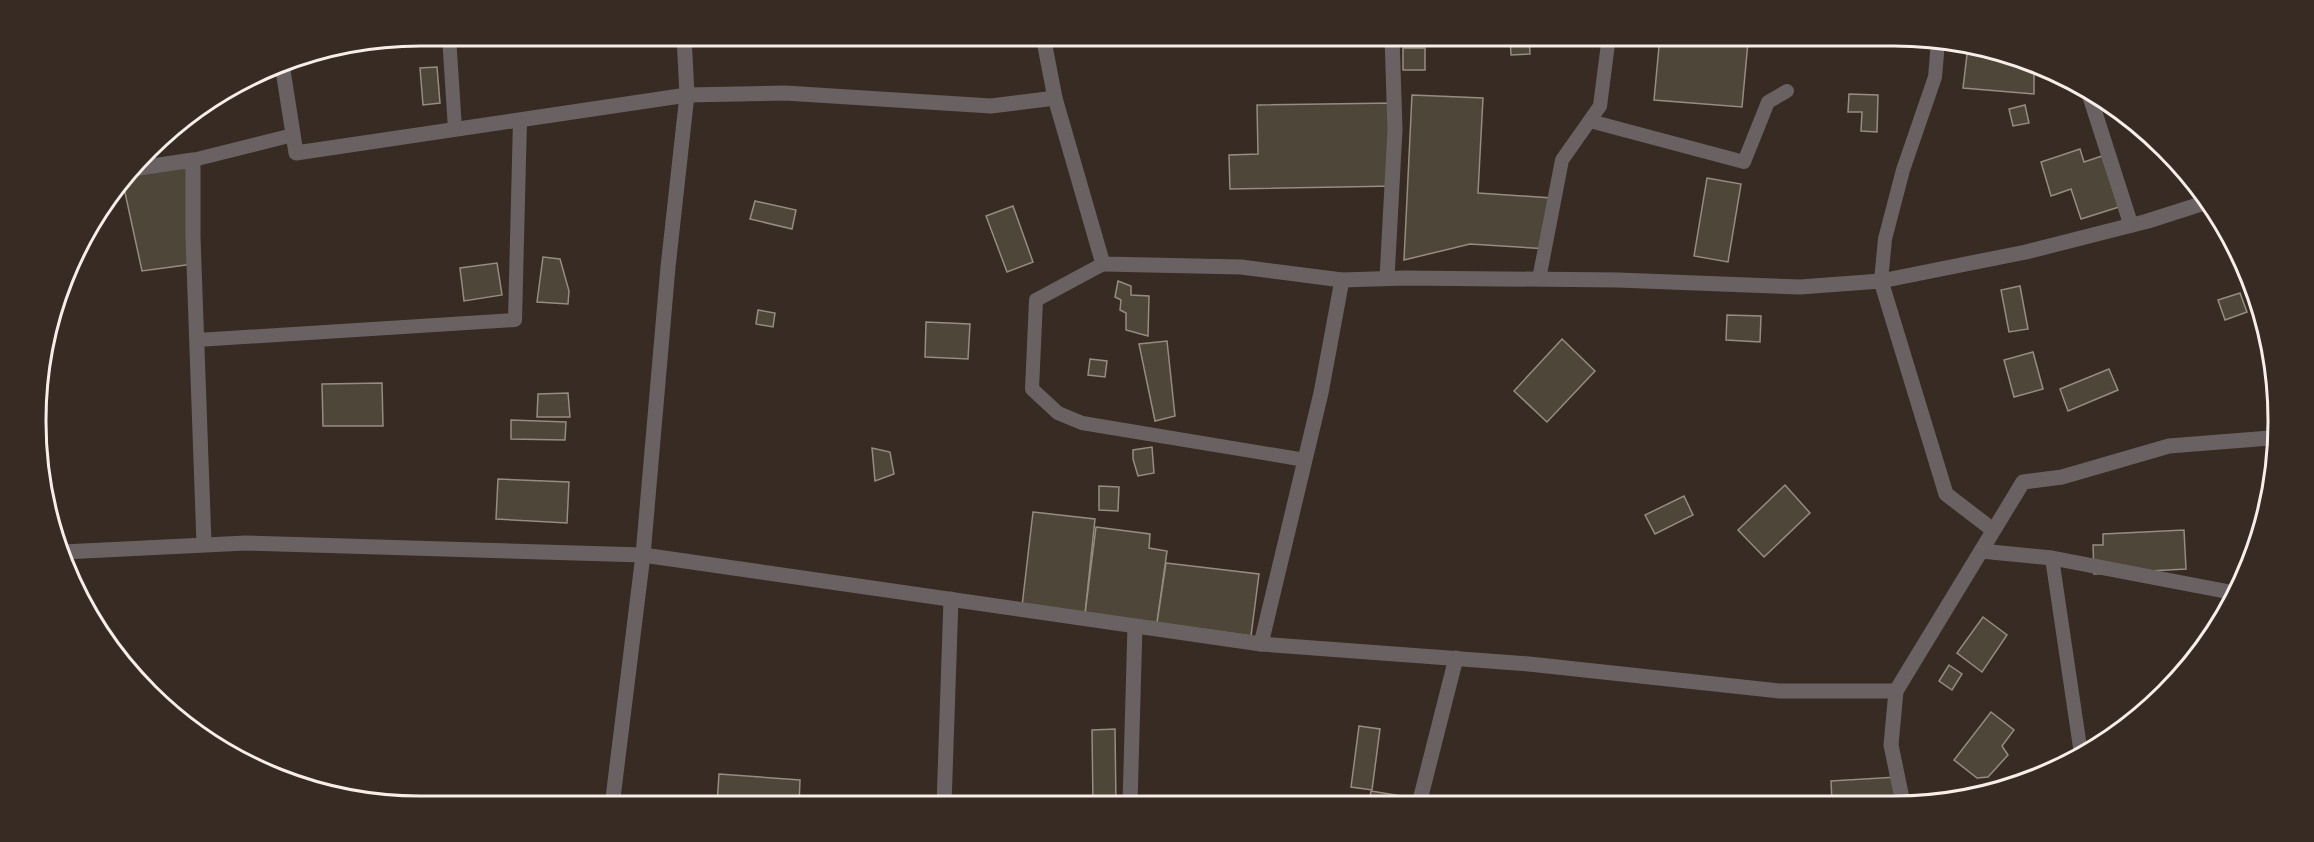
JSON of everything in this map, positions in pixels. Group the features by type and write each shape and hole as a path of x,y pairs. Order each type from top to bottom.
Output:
{"street":[{"path":"613,796 643,555 668,267 687,95 685,46"},
{"path":"1045,46 1055,98 1103,264 1241,267 1342,280 1387,278 1618,279 1800,287 1881,281 2026,252 2198,205"},
{"path":"1387,278 1395,130 1392,46"},
{"path":"284,73 296,153 687,95 785,93 991,106 1055,98"},
{"path":"2092,105 2131,225"},
{"path":"146,167 193,160 193,237 204,544"},
{"path":"1261,644 1321,393 1342,280"},
{"path":"1881,281 1946,494 1994,530"},
{"path":"1901,796 1891,745 1896,691 2023,482 2062,477 2169,446 2267,438"},
{"path":"70,552 246,543 643,555 1261,644 1530,664 1780,691 1896,691"},
{"path":"1981,551 2052,558 2226,593"},
{"path":"944,796 951,600"},
{"path":"1130,796 1135,626"},
{"path":"1421,796 1456,658"}],"lane":[{"path":"450,46 455,129"},
{"path":"1539,279 1562,160 1600,106 1608,46"},
{"path":"1881,281 1885,239 1903,170 1935,78 1937,49"},
{"path":"1590,121 1744,162 1768,102 1787,91"},
{"path":"197,340 514,320 520,120"},
{"path":"193,160 293,135"},
{"path":"1103,264 1036,300 1032,389 1058,413 1082,423 1305,460"},
{"path":"2052,558 2080,745"}],"building":[{"path":"1511,46 1530,46 1530,54 1511,55"},
{"path":"1659,46 1748,46 1742,107 1654,100"},
{"path":"1403,48 1425,48 1425,70 1403,70"},
{"path":"1967,54 1990,59 2034,74 2034,94 1963,88"},
{"path":"437,67 440,103 423,105 420,68"},
{"path":"1849,94 1878,95 1877,132 1861,131 1862,112 1848,112"},
{"path":"1412,95 1483,98 1478,193 1552,198 1549,249 1470,244 1404,260"},
{"path":"1394,103 1395,186 1230,189 1229,155 1258,154 1257,105"},
{"path":"2025,105 2029,123 2013,126 2009,109"},
{"path":"2080,149 2084,162 2102,156 2119,207 2081,219 2071,189 2051,196 2041,162"},
{"path":"193,160 193,264 142,271 125,192 139,175"},
{"path":"1707,178 1741,184 1728,262 1694,256"},
{"path":"755,201 796,210 792,229 750,219"},
{"path":"1013,206 1033,262 1007,272 986,216"},
{"path":"543,257 560,259 569,291 568,304 537,302"},
{"path":"497,263 502,295 464,301 460,268"},
{"path":"1118,281 1131,286 1131,295 1149,296 1148,336 1126,330 1126,313 1120,310 1121,300 1115,297"},
{"path":"2020,286 2028,329 2009,332 2001,290"},
{"path":"2240,293 2247,312 2225,320 2218,300"},
{"path":"758,310 775,313 773,327 756,324"},
{"path":"1727,315 1761,316 1760,342 1726,340"},
{"path":"926,322 970,324 968,359 925,357"},
{"path":"1562,339 1595,371 1547,422 1514,391"},
{"path":"1167,341 1175,416 1155,421 1139,344"},
{"path":"2033,352 2043,389 2014,397 2004,360"},
{"path":"1090,359 1107,361 1105,377 1088,375"},
{"path":"2109,369 2118,390 2068,411 2060,389"},
{"path":"382,383 383,426 323,426 322,384"},
{"path":"568,393 570,417 537,417 538,394"},
{"path":"511,420 566,422 565,440 511,439"},
{"path":"1152,447 1154,473 1138,476 1133,450"},
{"path":"872,448 890,452 894,474 875,481"},
{"path":"498,479 569,482 567,523 496,519"},
{"path":"1785,485 1810,513 1764,557 1738,530"},
{"path":"1099,486 1119,487 1118,511 1099,510"},
{"path":"1684,496 1693,515 1655,534 1645,515"},
{"path":"1033,512 1095,519 1085,614 1022,606"},
{"path":"1096,527 1150,534 1149,548 1167,551 1157,623 1085,614"},
{"path":"2184,530 2186,569 2094,574 2093,545 2103,545 2103,534"},
{"path":"1166,563 1259,574 1251,636 1157,623"},
{"path":"1983,617 2007,635 1982,672 1957,653"},
{"path":"1949,665 1962,674 1952,690 1939,681"},
{"path":"1991,712 2014,730 2002,746 2008,755 1988,777 1977,778 1954,760"},
{"path":"1359,726 1380,729 1372,790 1351,787"},
{"path":"1115,729 1116,796 1093,796 1092,730"},
{"path":"719,774 800,780 799,796 718,796"},
{"path":"1897,777 1898,796 1832,796 1831,781"},
{"path":"1371,791 1402,796 1370,796"}]}
